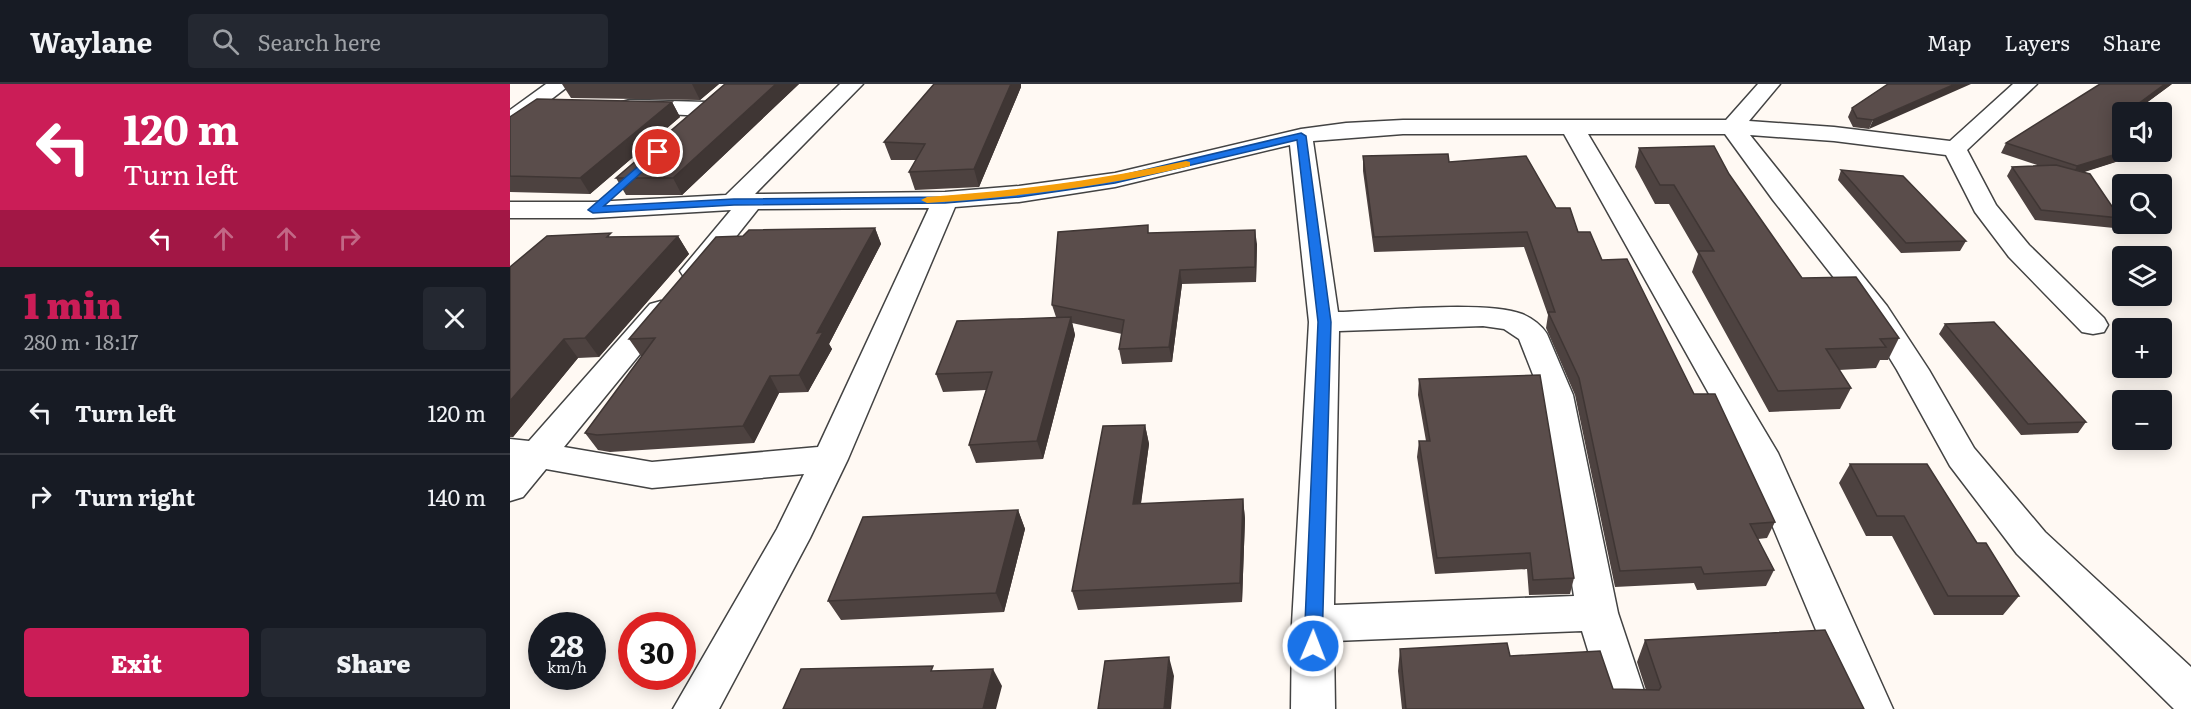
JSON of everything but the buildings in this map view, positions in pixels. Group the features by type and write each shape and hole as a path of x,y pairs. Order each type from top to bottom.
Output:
{"street":[{"path":"510,120 561,84"},
{"path":"510,487 525,454 742,202 852,84"},
{"path":"1732,127 1769,84"},
{"path":"510,210 593,210 742,202 945,200 1019,194 1115,180 1301,136 1346,130 1403,127 1732,127 1834,134 1955,149 2026,84"},
{"path":"680,132 728,90"},
{"path":"532,105 567,106"},
{"path":"613,107 707,109"},
{"path":"1572,127 1760,453 1871,709"},
{"path":"1732,127 1782,195 1876,312 1913,370 1962,457 2024,535 2130,640 2191,696"},
{"path":"1301,136 1324,322 1313,624 1313,709"},
{"path":"1955,149 1984,207 2019,251 2093,325"},
{"path":"568,231 620,186"},
{"path":"695,709 791,538 830,459 945,200"},
{"path":"1324,322 1483,317 1512,321 1532,334 1557,395 1598,613 1628,709"},
{"path":"525,454 652,475 830,459"},
{"path":"1313,624 1598,613"}],"slow traffic":[{"path":"927,200 1019,194 1115,180 1186,164"}],"route":[{"path":"658,152 593,210 734,202 945,200 1019,194 1115,180 1225,156 1301,136 1324,322 1313,646"}]}
